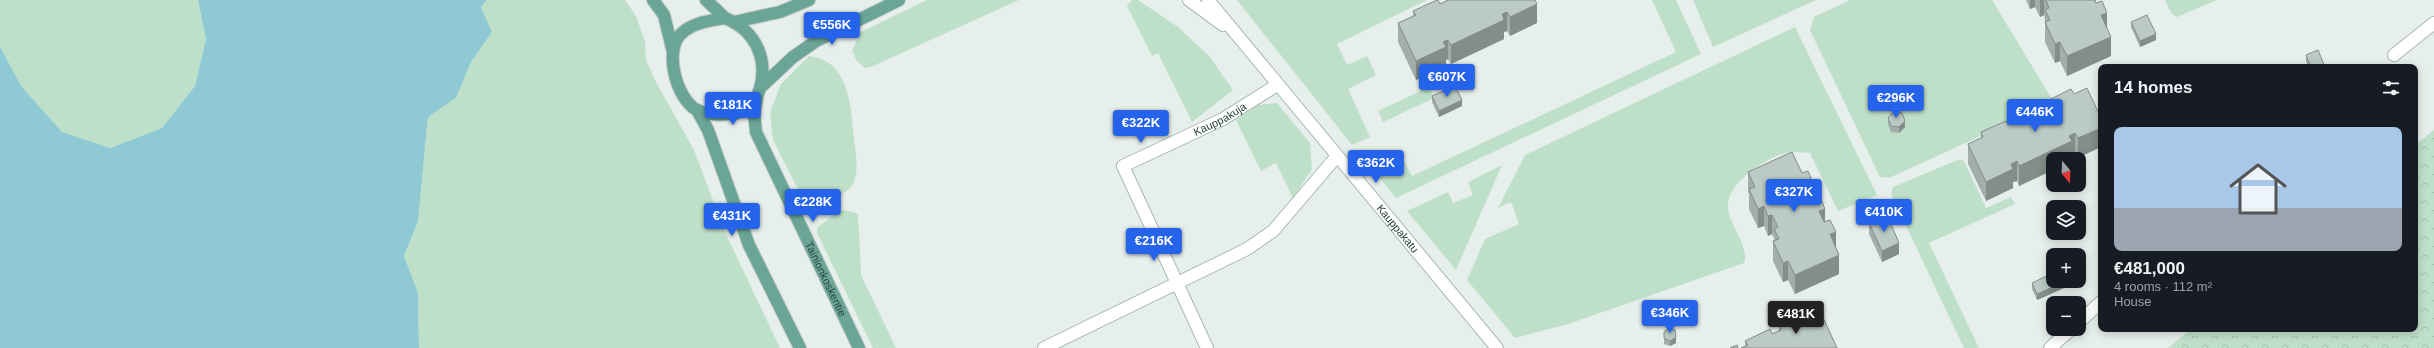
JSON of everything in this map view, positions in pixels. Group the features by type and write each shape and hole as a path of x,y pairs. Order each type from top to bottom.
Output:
{"main road":[{"path":"653,0 664,15 674,56"},
{"path":"706,0 729,20 746,30 754,40 764,65 761,87 757,98 748,108 734,114 713,115 697,110 688,103 681,93 674,72 676,44 681,34 692,26 729,20 773,14 809,0"},
{"path":"761,87 793,57 816,41 899,0"},
{"name":"Tainionkoskentie","path":"757,98 754,112 756,132 859,348"},
{"path":"697,110 708,130 749,245 800,348"}],"street":[{"name":"Kauppakatu","path":"1189,0 1236,36"},
{"name":"Kauppakatu","path":"1208,0 1236,36 1497,348"},
{"path":"2394,55 2434,23"},
{"name":"Kauppakuja","path":"1207,348 1123,166 1169,143 1223,119 1278,85"},
{"path":"1044,348 1247,249 1273,231 1337,156"},
{"path":"2086,316 2098,305"},
{"path":"2050,348 2063,336"}],"green space":[{"path":"0,0 198,0 206,39 195,86 162,128 110,148 62,132 22,87 0,47"},
{"path":"487,0 625,0 636,16 645,41 646,60 656,82 694,150 726,234 780,348 419,348 418,293 404,256 418,221 428,117 456,98 471,62 492,32 481,7"},
{"path":"927,0 1019,0 873,66 865,68 857,61 852,51 861,32"},
{"path":"1132,0 1138,0 1178,27 1209,56 1233,90 1192,122 1158,53 1152,56 1127,6"},
{"path":"1237,0 1427,0 1337,44 1347,65 1367,56 1376,75 1348,89 1370,137 1352,145"},
{"path":"1652,0 1676,0 1701,54 1396,198 1371,167 1400,154 1412,176 1676,52"},
{"path":"1693,0 1816,0 1713,47"},
{"path":"1850,0 1992,0 2052,99 2049,105 1889,178 1880,177 1810,30 1814,17"},
{"path":"2165,0 2217,0 2177,17 2172,14"},
{"path":"1795,27 1877,195 1838,211 1810,153 1792,152 1778,156 1759,165 1750,172 1735,187 1730,195 1728,204 1729,212 1744,249 1744,263 1568,324 1515,338 1467,280 1485,239 1519,224 1511,202 1498,208 1525,155"},
{"path":"809,56 822,59 832,66 840,75 845,86 851,112 857,167 853,184 846,192 811,215 773,140 770,112 781,84"},
{"path":"1429,87 1434,98 1383,122 1378,111"},
{"path":"1277,103 1310,143 1312,169 1293,198 1276,163 1261,171 1236,120 1258,105"},
{"path":"2434,130 2434,348 2168,348 2187,332 2418,332 2418,143"},
{"path":"1960,159 1964,161 1986,208 2011,197 2015,204 1929,243 1979,348 1964,348 1891,194 1893,187"},
{"path":"1502,165 1456,270 1407,211 1448,192 1453,203 1473,195 1468,182"},
{"path":"845,210 858,214 861,275 896,348 873,348 817,233 817,228 836,213"}],"water":[{"path":"198,0 487,0 481,7 492,32 471,62 456,98 428,117 418,221 404,256 418,293 419,348 0,348 0,47 22,87 62,132 110,148 162,128 195,86 206,39"}],"building":[{"path":"1437,0 1440,4 1448,0 1535,0 1537,4 1510,17 1507,12 1502,14 1504,20 1451,45 1448,40 1443,42 1446,47 1416,61 1398,23 1416,15 1413,11"},
{"path":"2046,0 2094,0 2096,3 2102,1 2107,13 2101,15 2111,37 2067,56 2060,42 2055,44 2045,22 2050,20 2045,10 2049,8"},
{"path":"2147,15 2156,34 2140,41 2131,22"},
{"path":"2318,50 2324,64 2310,64 2306,55"},
{"path":"1455,86 1462,100 1439,111 1432,96"},
{"path":"2087,88 2098,112 2098,129 2078,138 2075,133 2069,136 2072,141 2019,166 2017,161 2011,164 2013,169 1986,182 1968,144 1983,137 1981,132 2006,121 2008,125 2016,121 2014,117 2039,105 2041,110 2049,106 2047,101 2071,89 2074,94"},
{"path":"1893,112 1902,113 1905,121 1899,127 1891,126 1888,118"},
{"path":"1792,152 1802,173 1808,171 1813,183 1808,186 1813,198 1819,195 1825,209 1819,211 1824,222 1830,220 1836,232 1830,234 1839,255 1795,275 1788,261 1783,263 1773,241 1779,239 1774,229 1778,227 1772,215 1768,216 1764,206 1758,209 1749,189 1755,187 1748,172"},
{"path":"1887,215 1899,243 1882,251 1869,223"},
{"path":"2046,276 2046,288 2050,288 2037,294 2032,283"},
{"path":"1820,311 1837,348 1741,348 1748,345 1745,341 1770,329 1772,334 1781,330 1779,324 1802,313 1805,319"},
{"path":"1669,328 1675,330 1676,337 1670,341 1664,338 1664,332"},
{"path":"1737,345 1738,348 1730,348"}]}
